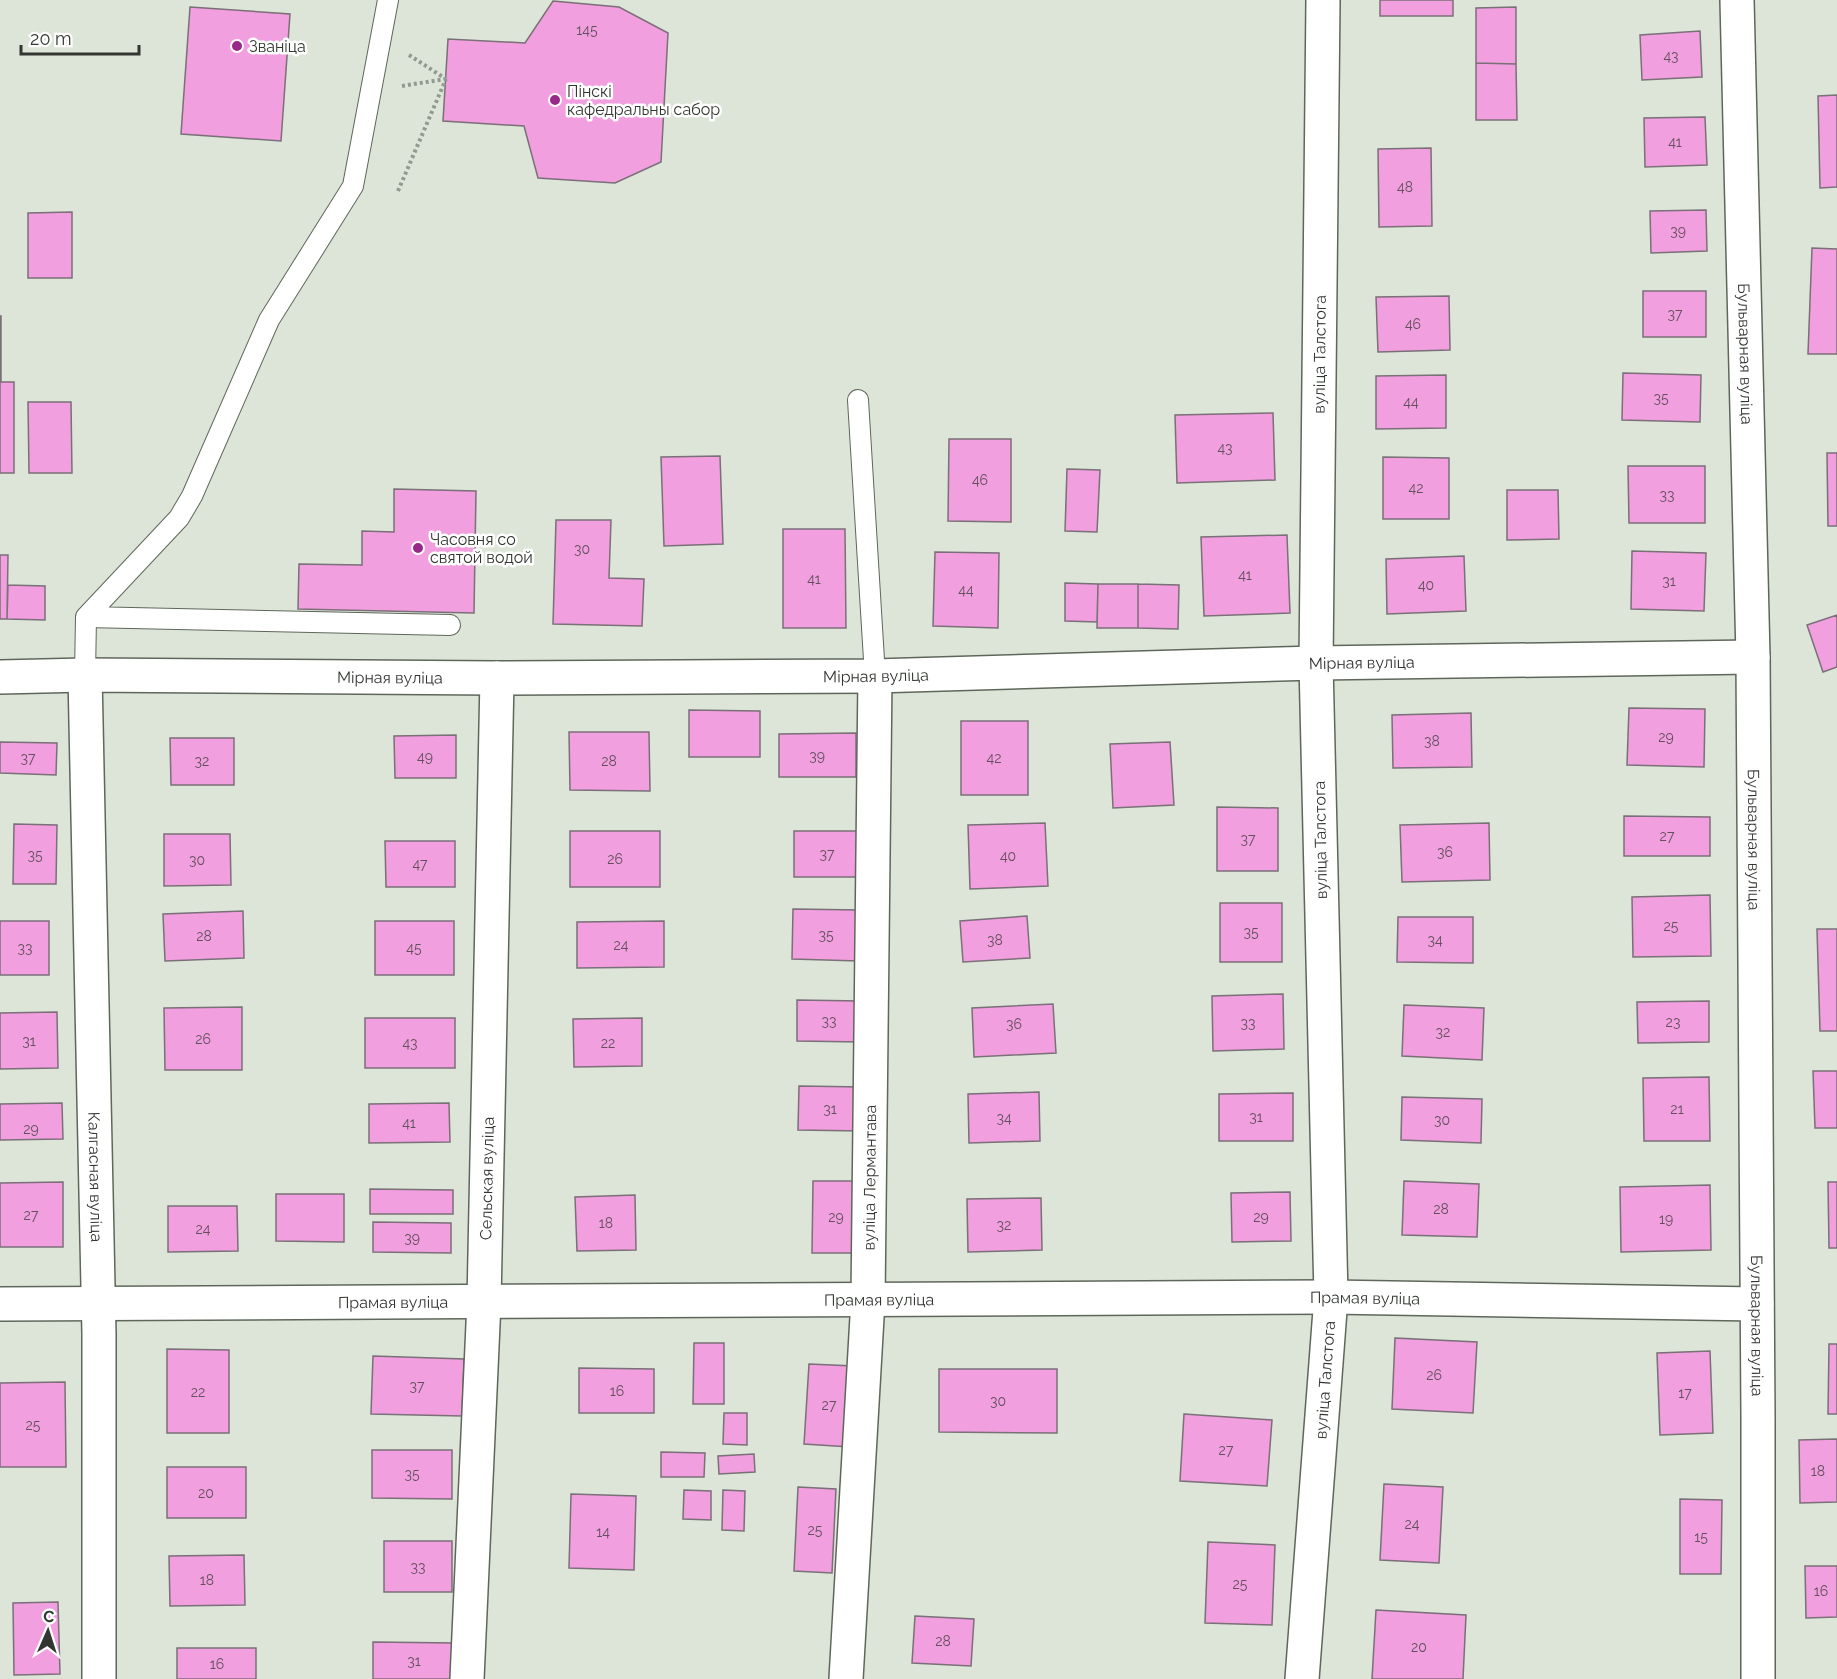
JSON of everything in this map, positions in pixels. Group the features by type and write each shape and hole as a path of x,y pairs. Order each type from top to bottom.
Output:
{"street":[{"name":"вуліца Талстога","path":"1302,1679 1331,1297 1316,663 1323,0"},
{"name":"Бульварная вуліца","path":"1737,0 1753,657 1758,1679"},
{"name":"Мірная вуліца","path":"0,677 85,675 497,678 875,676 1316,663 1753,657"},
{"name":"Калгасная вуліца","path":"85,675 98,1304 99,1679"},
{"name":"вуліца Лермантава","path":"846,1679 868,1300 875,676"},
{"name":"Сельская вуліца","path":"467,1679 484,1302 497,678"},
{"name":"Прамая вуліца","path":"0,1304 1331,1297 1757,1304"}],"lane":[{"path":"85,675 86,617 179,518 192,496 269,320 353,186 388,0"},
{"path":"858,400 875,676"},
{"path":"86,617 450,625"}],"path":[{"path":"381,37 446,78"},
{"path":"371,90 446,78"},
{"path":"398,191 446,78"}],"building":[{"path":"1380,0 1453,0 1453,16 1380,16"},
{"name":"Пінскі кафедральны сабор","path":"553,1 619,7 668,33 661,162 615,183 538,178 524,126 443,121 448,39 525,43"},
{"name":"Званіца","path":"190,7 290,14 281,141 181,134"},
{"path":"1516,7 1516,64 1476,63 1476,8"},
{"path":"1700,31 1702,77 1642,80 1640,35"},
{"path":"1476,63 1516,64 1517,120 1476,120"},
{"path":"1837,95 1837,187 1820,188 1818,96"},
{"path":"1705,117 1707,165 1645,167 1644,118"},
{"path":"1431,148 1432,226 1379,227 1378,149"},
{"path":"1706,210 1707,251 1651,253 1650,211"},
{"path":"72,212 72,278 28,278 28,213"},
{"path":"1812,248 1837,249 1837,354 1808,354"},
{"path":"1643,291 1706,291 1706,337 1643,337"},
{"path":"1449,296 1450,350 1378,352 1376,297"},
{"path":"0,316 1,382 14,382 14,473 0,473"},
{"path":"1623,373 1701,375 1700,422 1622,420"},
{"path":"1446,375 1446,428 1376,429 1376,376"},
{"path":"28,402 71,402 72,473 29,473"},
{"path":"1273,413 1275,480 1177,483 1175,415"},
{"path":"949,439 1011,439 1011,522 948,521"},
{"path":"1827,453 1837,453 1837,526 1828,526"},
{"path":"720,456 723,544 664,546 661,457"},
{"path":"1383,457 1449,458 1449,519 1383,519"},
{"path":"1628,466 1705,466 1705,523 1629,523"},
{"path":"1067,469 1100,470 1097,532 1065,531"},
{"name":"Часовня со святой водой","path":"394,489 476,491 474,613 298,609 299,564 362,565 362,531 394,532"},
{"path":"1507,490 1558,490 1559,539 1507,540"},
{"path":"556,520 611,520 609,578 644,579 642,626 553,624"},
{"path":"783,529 845,529 846,628 783,628"},
{"path":"1287,535 1290,613 1204,616 1201,537"},
{"path":"1632,551 1706,553 1704,611 1631,609"},
{"path":"935,552 999,553 998,628 933,626"},
{"path":"0,555 8,555 7,619 0,619"},
{"path":"1464,556 1466,611 1387,614 1386,559"},
{"path":"1065,583 1098,584 1097,622 1065,621"},
{"path":"1098,584 1138,584 1138,628 1097,628"},
{"path":"1138,584 1179,585 1178,629 1138,628"},
{"path":"8,585 45,586 45,620 7,619"},
{"path":"1837,615 1837,667 1823,672 1807,625"},
{"path":"1629,708 1705,709 1704,767 1627,765"},
{"path":"689,710 760,711 760,757 689,757"},
{"path":"1471,713 1472,767 1393,768 1392,715"},
{"path":"961,721 1028,721 1028,795 961,795"},
{"path":"569,732 649,732 650,791 570,790"},
{"path":"856,733 856,777 779,777 779,734"},
{"path":"456,735 456,778 395,778 394,736"},
{"path":"170,738 234,738 234,785 171,785"},
{"path":"0,742 57,743 56,775 0,773"},
{"path":"1170,742 1174,805 1113,808 1110,744"},
{"path":"1217,807 1278,808 1278,871 1217,871"},
{"path":"1624,816 1710,817 1710,856 1624,856"},
{"path":"1045,823 1048,886 970,889 968,825"},
{"path":"1489,823 1490,880 1402,882 1400,825"},
{"path":"14,824 57,825 56,884 13,884"},
{"path":"570,831 660,831 660,887 570,887"},
{"path":"794,831 860,831 860,877 794,877"},
{"path":"164,834 230,834 231,885 164,886"},
{"path":"385,841 455,841 455,887 386,887"},
{"path":"1710,895 1711,956 1633,957 1632,897"},
{"path":"1220,903 1282,903 1282,962 1220,962"},
{"path":"793,909 860,910 859,961 792,959"},
{"path":"243,911 244,958 165,961 163,914"},
{"path":"1027,916 1030,958 963,962 960,921"},
{"path":"1398,917 1473,917 1473,963 1397,962"},
{"path":"0,921 49,921 49,975 0,975"},
{"path":"375,921 454,921 454,975 375,975"},
{"path":"664,921 664,967 577,968 577,922"},
{"path":"1817,929 1837,929 1837,1031 1820,1031"},
{"path":"1283,994 1284,1049 1213,1051 1212,996"},
{"path":"797,1000 861,1001 861,1042 797,1041"},
{"path":"1709,1001 1709,1042 1638,1043 1637,1002"},
{"path":"1053,1004 1056,1053 974,1057 972,1008"},
{"path":"1404,1005 1484,1008 1482,1060 1402,1056"},
{"path":"242,1007 242,1070 165,1070 164,1008"},
{"path":"57,1012 58,1068 0,1069 0,1013"},
{"path":"365,1018 455,1018 455,1068 365,1068"},
{"path":"642,1018 642,1066 574,1067 573,1019"},
{"path":"1813,1071 1837,1071 1837,1128 1815,1128"},
{"path":"1709,1077 1710,1141 1644,1141 1643,1078"},
{"path":"799,1086 863,1087 862,1131 798,1130"},
{"path":"1039,1092 1040,1141 969,1143 968,1094"},
{"path":"1293,1093 1293,1141 1219,1141 1219,1094"},
{"path":"1402,1097 1482,1099 1481,1143 1401,1140"},
{"path":"62,1103 63,1139 0,1140 0,1104"},
{"path":"449,1103 450,1142 369,1143 369,1104"},
{"path":"813,1181 860,1181 859,1253 812,1253"},
{"path":"1404,1181 1479,1184 1477,1237 1402,1235"},
{"path":"63,1182 63,1247 0,1247 0,1183"},
{"path":"1828,1182 1837,1182 1837,1248 1829,1248"},
{"path":"1710,1185 1711,1250 1621,1252 1620,1187"},
{"path":"370,1189 453,1190 453,1214 370,1214"},
{"path":"1290,1192 1291,1241 1232,1242 1231,1193"},
{"path":"276,1194 344,1194 344,1242 276,1241"},
{"path":"635,1195 636,1250 577,1251 575,1197"},
{"path":"1041,1198 1042,1250 968,1252 967,1199"},
{"path":"168,1206 237,1206 238,1251 168,1252"},
{"path":"373,1222 451,1223 451,1253 373,1252"},
{"path":"1395,1338 1477,1342 1473,1413 1392,1409"},
{"path":"694,1343 724,1343 724,1404 693,1404"},
{"path":"1829,1344 1837,1344 1837,1414 1828,1414"},
{"path":"167,1349 229,1350 229,1433 167,1433"},
{"path":"1710,1351 1713,1433 1660,1435 1657,1353"},
{"path":"373,1356 464,1359 462,1416 371,1414"},
{"path":"809,1364 854,1366 850,1447 804,1444"},
{"path":"579,1368 654,1369 654,1413 579,1413"},
{"path":"939,1369 1057,1369 1057,1433 939,1432"},
{"path":"65,1382 66,1467 0,1467 0,1383"},
{"path":"724,1413 747,1413 747,1445 723,1444"},
{"path":"1184,1414 1272,1420 1267,1486 1180,1481"},
{"path":"1837,1439 1837,1502 1800,1503 1799,1440"},
{"path":"372,1450 452,1450 452,1499 372,1498"},
{"path":"661,1452 705,1453 704,1477 661,1477"},
{"path":"754,1454 755,1472 719,1474 718,1456"},
{"path":"167,1467 246,1467 246,1518 167,1518"},
{"path":"1384,1484 1443,1487 1439,1563 1380,1560"},
{"path":"798,1487 836,1489 832,1573 794,1571"},
{"path":"684,1490 711,1491 711,1520 683,1519"},
{"path":"723,1490 745,1491 744,1531 722,1530"},
{"path":"571,1494 636,1496 634,1570 569,1568"},
{"path":"1680,1499 1722,1500 1721,1574 1680,1574"},
{"path":"384,1541 452,1541 452,1592 384,1592"},
{"path":"1208,1542 1275,1545 1272,1625 1205,1623"},
{"path":"244,1555 245,1605 170,1606 169,1556"},
{"path":"1805,1566 1837,1566 1837,1617 1806,1618"},
{"path":"58,1602 60,1674 14,1675 13,1603"},
{"path":"1376,1610 1466,1615 1463,1679 1372,1679"},
{"path":"915,1616 974,1619 971,1666 912,1663"},
{"path":"373,1642 455,1643 455,1679 373,1679"},
{"path":"177,1648 256,1648 256,1679 177,1679"}],"place":[{"name":"Званіца","path":"237,46"},
{"name":"Пінскі кафедральны сабор","path":"555,100"},
{"name":"Часовня со святой водой","path":"418,548"}]}
